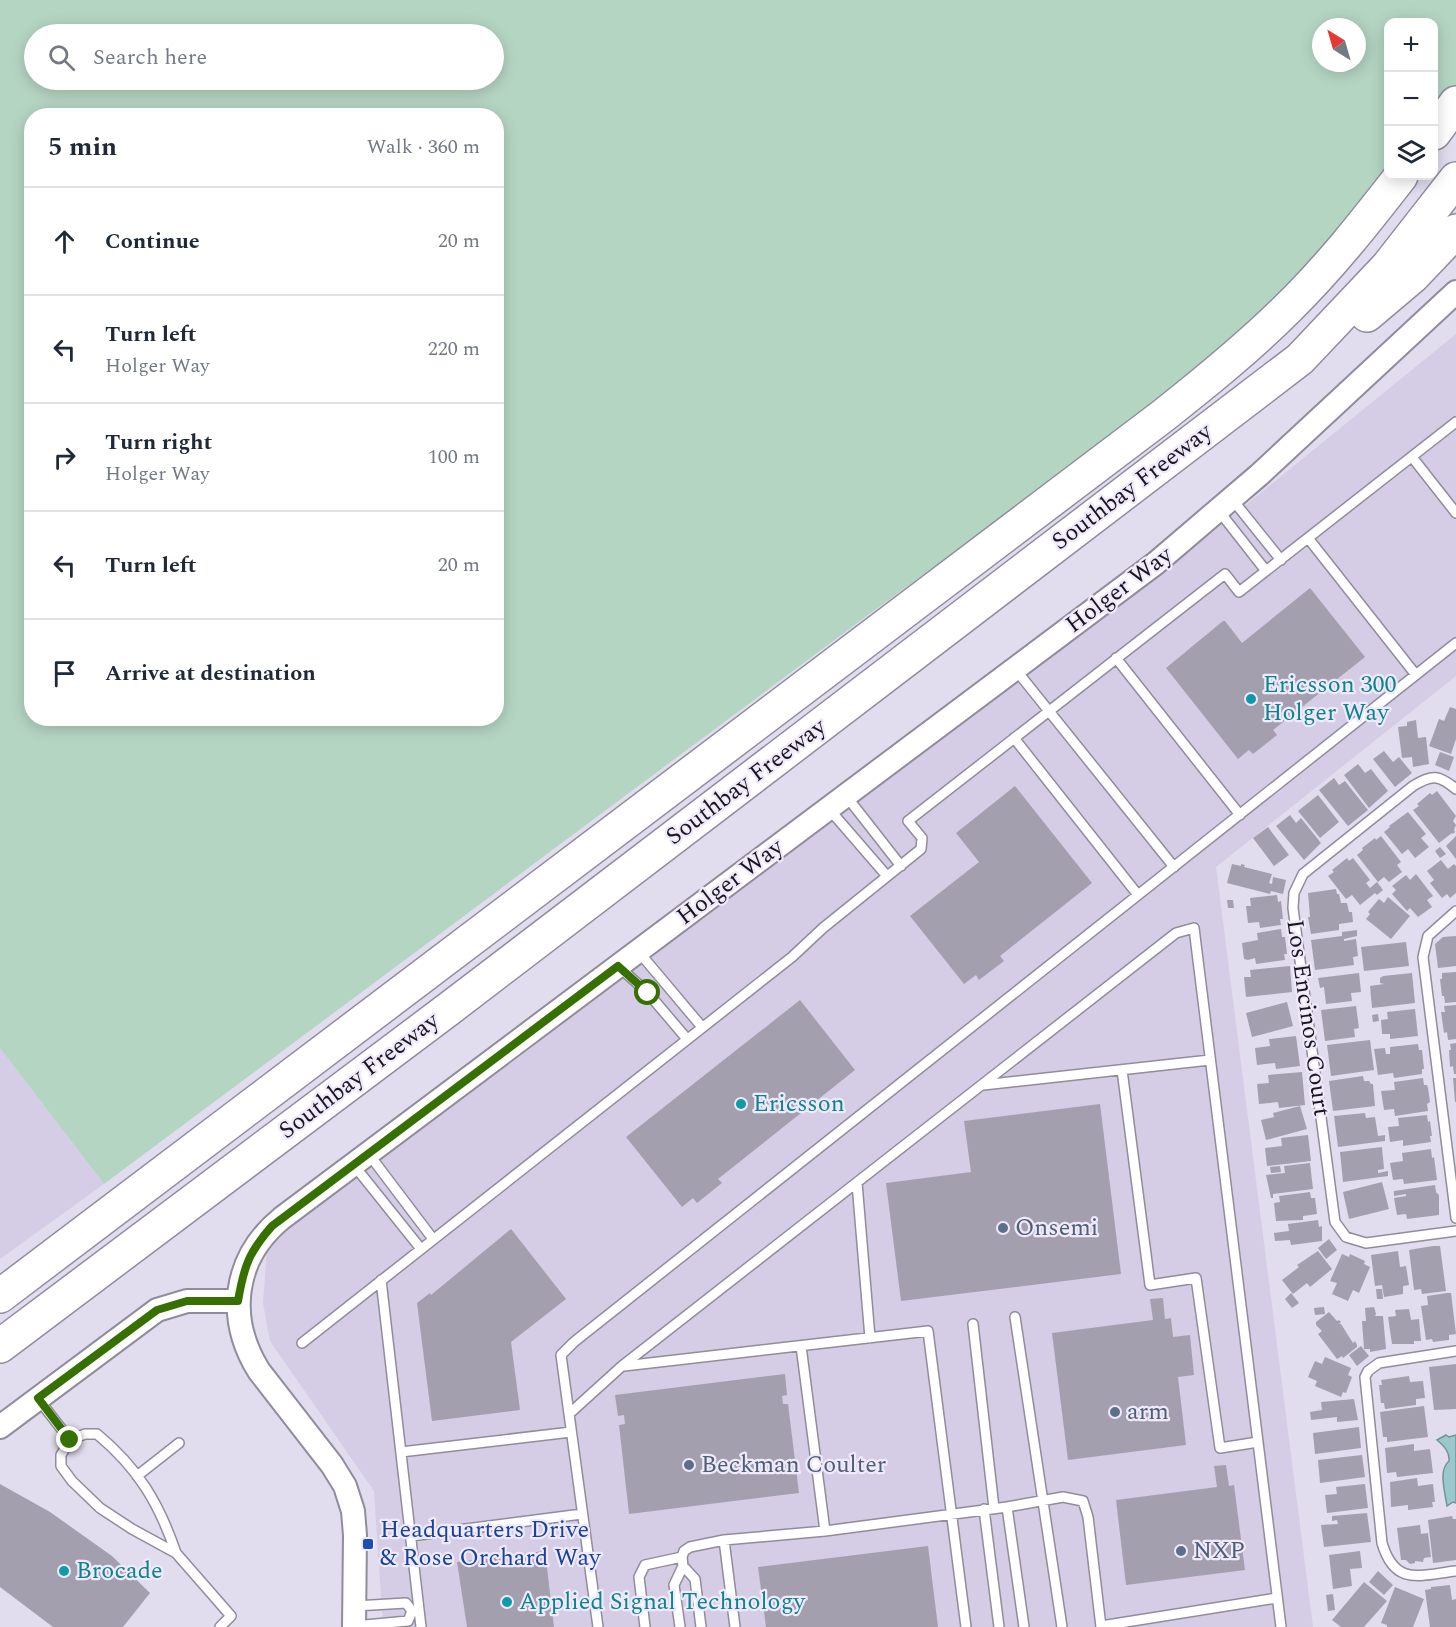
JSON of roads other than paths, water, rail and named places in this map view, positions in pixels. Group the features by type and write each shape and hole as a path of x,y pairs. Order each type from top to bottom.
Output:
{"highway":[{"path":"1438,128 1456,103"},
{"path":"1438,149 1456,124"},
{"name":"Southbay Freeway","path":"0,1346 450,1008 1300,359 1388,266 1456,179"},
{"name":"Southbay Freeway","path":"0,1296 1226,366 1296,300 1354,237 1398,180"},
{"path":"951,576 983,566 1017,542 1123,463 1270,346 1355,254 1415,180"},
{"path":"1300,359 1342,336 1412,277 1456,231"}],"street":[{"name":"Holger Way","path":"354,1620 354,1523 353,1511 345,1486 332,1465 258,1371 242,1338 238,1301 246,1263 256,1243 277,1221 1156,564 1226,505 1456,292"},
{"path":"0,1427 157,1310 187,1301 238,1301"}],"lane":[{"path":"302,1343 792,957 921,849 922,838 908,821 1225,574 1239,592 1456,422"},
{"path":"1412,457 1456,513"},
{"path":"1226,505 1281,560"},
{"path":"1226,505 1266,571"},
{"path":"1308,538 1416,675"},
{"path":"598,1627 561,1355 574,1342 1456,643"},
{"path":"1116,658 1240,814"},
{"path":"1015,669 1174,867"},
{"path":"1014,738 1138,895"},
{"name":"Los Encinos Court","path":"1456,789 1443,779 1432,778 1413,786 1303,874 1294,893 1293,908 1335,1222 1346,1237 1365,1243 1456,1231"},
{"path":"837,802 901,866"},
{"path":"837,802 887,876"},
{"path":"1456,911 1428,936 1423,957 1456,1218"},
{"path":"568,1413 622,1366 1176,933 1194,928 1281,1627"},
{"path":"638,951 702,1027"},
{"path":"618,966 648,993 687,1040"},
{"path":"982,1085 1210,1060"},
{"path":"1122,1070 1150,1285 1196,1278 1220,1448 1258,1442"},
{"path":"360,1159 434,1239"},
{"path":"360,1159 421,1249"},
{"path":"857,1183 870,1338"},
{"path":"381,1280 411,1536 416,1610 421,1627"},
{"path":"1016,1317 1062,1627"},
{"path":"973,1324 999,1627"},
{"path":"622,1366 928,1331 966,1627"},
{"path":"801,1346 825,1531"},
{"path":"1456,1351 1379,1363 1368,1371 1365,1377 1385,1554 1400,1573 1411,1576 1456,1571"},
{"path":"38,1398 70,1440"},
{"path":"401,1452 571,1432"},
{"path":"176,1553 100,1508 72,1481 61,1466 61,1455 70,1440 85,1434 96,1434 125,1458 149,1492 161,1514 176,1553 231,1616 220,1627"},
{"path":"137,1476 179,1443"},
{"path":"680,1627 674,1585 690,1547 724,1540 825,1531 1008,1507 1063,1497 1083,1501 1088,1517 1101,1627 1277,1598"},
{"path":"1008,1507 1024,1627"},
{"path":"411,1536 582,1514"},
{"path":"724,1540 735,1627"},
{"path":"645,1627 639,1577 641,1570 645,1565 682,1562"},
{"path":"682,1562 695,1580 701,1627"},
{"path":"354,1620 406,1603 416,1610"},
{"path":"354,1620 408,1620 416,1610"}],"place":[{"name":"Ericsson 300 Holger Way","path":"1251,699"},
{"name":"Ericsson","path":"741,1104"},
{"name":"Onsemi","path":"1003,1228"},
{"name":"arm","path":"1115,1412"},
{"name":"Beckman Coulter","path":"689,1465"},
{"name":"Headquarters Drive & Rose Orchard Way","path":"368,1544"},
{"name":"NXP","path":"1181,1551"},
{"name":"Brocade","path":"64,1571"},
{"name":"Applied Signal Technology","path":"507,1602"}]}
